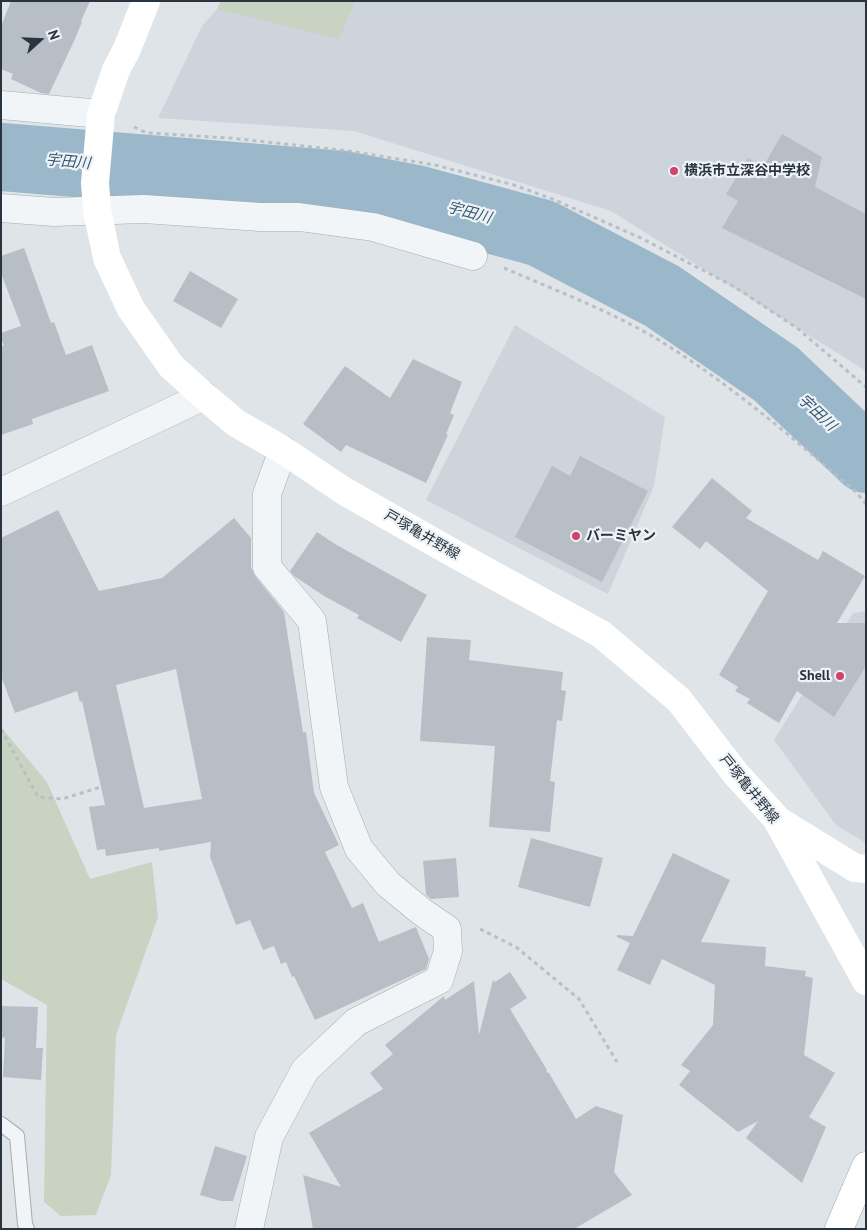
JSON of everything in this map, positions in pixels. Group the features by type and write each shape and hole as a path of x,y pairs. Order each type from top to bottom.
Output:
{"main road":[{"name":"戸塚亀井野線","path":"146,1 127,49 116,70 100,122 95,183 97,210 107,258 131,309 171,366 236,423 283,450 344,491 601,634 679,700 736,774 776,818 866,981"},
{"name":"戸塚亀井野線","path":"127,49 164,1"},
{"path":"776,818 855,868 866,869"},
{"path":"839,1229 866,1166"}],"street":[{"path":"1,105 100,122"},
{"path":"1,208 54,212 144,209 260,217 299,216 373,227 473,256"},
{"path":"1,492 204,396"},
{"path":"249,1229 269,1136 305,1070 356,1022 439,980 448,951 447,930 388,884 359,849 334,787 312,621 267,567 267,494 283,450"}],"lane":[{"path":"1,1124 17,1136 27,1229"}],"path":[{"path":"100,122 148,133 230,138 349,151 435,165 514,185 555,200 643,239 735,287 797,328 866,387"},
{"path":"473,256 575,298 626,322 662,342 765,416 855,491 866,504"},
{"path":"1,729 38,797 62,799 104,786"},
{"path":"472,927 516,946 579,999 617,1062"}],"shaded area":[{"name":"横浜市立深谷中学校","path":"221,1 866,1 866,371 611,211 354,131 158,118 202,26 217,9"},
{"path":"515,325 665,417 654,486 608,594 426,500"},
{"name":"Shell","path":"866,611 866,843 836,825 774,740 853,613"}],"green space":[{"path":"221,1 355,1 339,39 217,9"},
{"path":"1,727 47,782 90,879 152,862 158,917 116,1035 111,1175 96,1215 61,1216 44,1202 47,1005 1,979"}],"building":[{"path":"11,1 90,1 75,39 49,94 41,93 11,79 13,74 1,69 1,26"},
{"path":"782,134 822,157 815,187 866,214 866,299 722,228 738,201 726,194 748,158 763,167"},
{"path":"24,248 51,323 54,322 66,355 92,345 109,391 32,419 33,424 1,435 1,346 4,346 1,333 21,326 1,273 1,256"},
{"path":"190,271 238,299 221,328 173,301"},
{"path":"413,359 462,382 450,413 454,415 446,434 448,435 426,483 346,445 341,452 303,424 345,366 390,398"},
{"path":"580,456 648,491 602,582 515,537 552,466 570,476"},
{"path":"712,478 752,511 746,518 818,560 823,551 865,576 837,623 866,623 866,666 834,717 797,691 779,723 747,703 750,699 735,691 738,687 719,675 768,591 706,541 700,549 672,527"},
{"path":"58,510 99,591 162,578 234,518 251,538 251,567 255,576 284,612 303,732 306,732 314,793 339,845 325,852 352,908 363,903 379,942 416,927 429,959 426,969 315,1020 294,976 292,977 286,962 281,964 274,946 263,950 250,920 236,925 210,857 211,842 159,851 159,848 106,856 105,849 97,850 89,807 105,805 82,701 80,702 77,691 15,713 1,676 1,538","holes":["176,669 202,799 144,808 116,685"]},
{"path":"317,532 427,595 401,642 357,618 359,615 324,596 294,576 290,571"},
{"path":"427,637 471,640 469,660 563,672 561,690 566,691 562,721 557,720 550,781 555,782 550,832 489,827 495,746 420,741"},
{"path":"531,838 603,858 590,907 518,887"},
{"path":"673,853 730,880 701,942 766,947 765,966 806,971 805,976 813,978 804,1055 835,1073 809,1117 826,1127 802,1183 746,1138 758,1121 738,1132 679,1085 690,1071 681,1065 713,1025 715,985 662,959 650,985 617,970 630,943 617,937 617,935 633,936"},
{"path":"456,858 459,897 431,899 426,895 423,861"},
{"path":"510,972 527,998 510,1009 547,1070 546,1072 549,1073 576,1119 596,1106 623,1115 614,1172 632,1195 574,1229 313,1229 303,1175 341,1187 309,1133 383,1089 370,1073 393,1054 385,1045 444,996 445,1000 474,981 479,1035 493,980 495,982"},
{"path":"1,1006 38,1007 36,1048 43,1048 41,1080 3,1077 5,1038 1,1037"},
{"path":"215,1146 247,1156 233,1201 221,1201 200,1195"}],"waterway":[{"name":"宇田川","path":"1,157 344,185 416,199 541,233 662,296 776,374 866,459"}],"place":[{"name":"横浜市立深谷中学校","path":"674,171"},
{"name":"バーミヤン","path":"576,536"},
{"name":"Shell","path":"840,676"}]}
